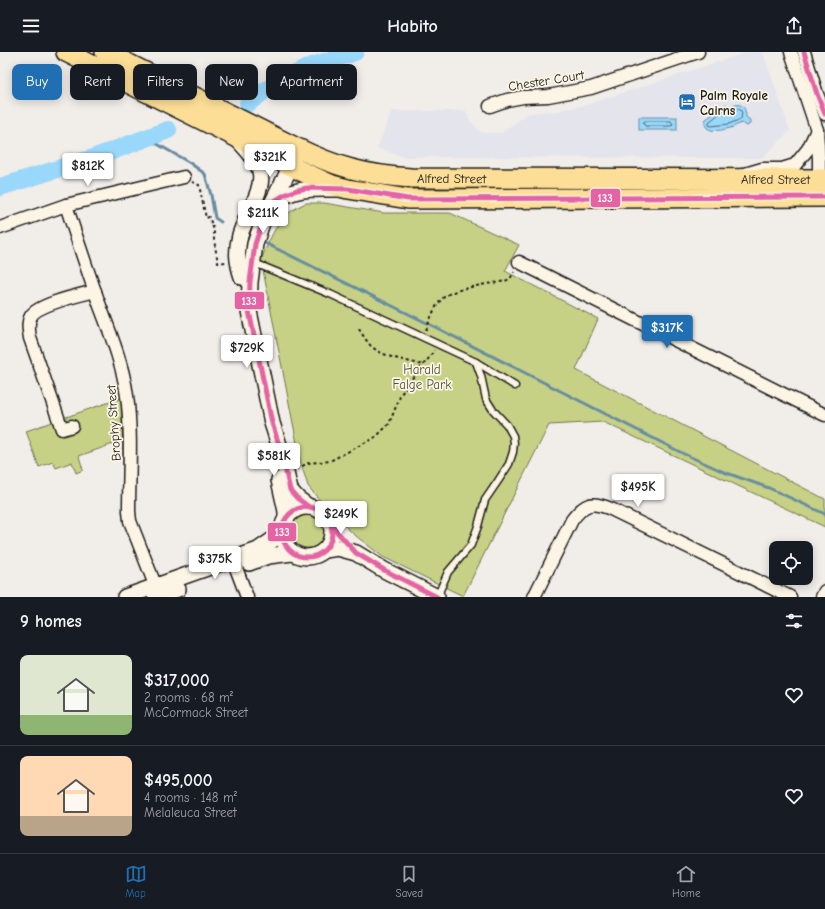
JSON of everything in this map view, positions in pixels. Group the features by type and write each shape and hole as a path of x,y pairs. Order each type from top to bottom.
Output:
{"main road":[{"name":"Alfred Street","path":"66,52 234,136 286,164 332,185 348,189 408,199 824,190"},
{"name":"Alfred Street","path":"105,52 317,158 360,172 411,178 730,178 824,190"}],"street":[{"name":"Chester Court","path":"490,106 518,98 548,96 591,88 698,52"},
{"path":"791,52 817,130 819,159 824,190"},
{"path":"804,52 825,114"},
{"path":"730,178 762,168 782,169 795,165 808,149 817,130"},
{"path":"234,136 256,163 260,171 261,179 258,191 240,235 245,261 249,311 272,423 290,490 297,498 309,507 320,510 328,517 338,533 356,553"},
{"path":"249,311 244,299 242,277 244,251 256,215 286,164 294,147"},
{"path":"242,277 245,261 255,244 262,223 273,202 286,164"},
{"path":"0,228 66,205 184,177"},
{"path":"273,202 284,195 302,189 348,189"},
{"name":"Brophy Street","path":"66,205 124,377 130,438 130,522 157,593"},
{"path":"519,262 825,415"},
{"path":"62,429 30,338 28,325 31,316 42,307 95,291"},
{"path":"272,423 276,468 285,504 284,542 287,548 292,553 299,556 312,557 325,550 338,548 356,553 384,570 437,597"},
{"path":"534,597 572,520 580,509 589,504 601,504 790,597"},
{"path":"234,564 266,546 296,509 309,507"},
{"path":"325,550 332,537 333,530 331,522"},
{"path":"125,597 157,593 234,564 268,556 292,553"},
{"path":"234,564 247,597"},
{"path":"822,597 825,591"}],"lane":[{"path":"245,261 344,300 476,362 515,386"},
{"path":"437,597 448,572 471,545 485,500 505,470 513,452 513,436 507,425 493,410 486,399 476,362"}],"path":[{"path":"184,177 188,183 194,182 199,185 206,218 209,217 214,230 214,240 218,263 245,261"},
{"path":"425,331 441,300 446,295 454,291 510,279 519,262"},
{"path":"358,329 370,345 380,352 424,365"},
{"path":"286,472 298,469 308,463 330,461 376,437 389,424 401,394 430,357 438,344"}],"shaded area":[{"name":"Palm Royale Cairns","path":"748,52 763,52 790,131 762,158 404,157 377,148 392,111 466,111 469,119 479,131 484,133 501,133 529,113 556,111 586,105"}],"green space":[{"name":"Harald Falge Park","path":"306,203 324,203 384,213 450,213 519,245 505,271 598,319 576,370 825,499 825,527 603,422 549,425 463,596 383,557 356,536 322,503 308,486 301,464 261,260 277,226 282,219 296,208"},
{"path":"127,396 130,438 79,456 83,470 76,473 72,462 56,468 53,462 39,467 26,431"},
{"path":"311,514 318,516 323,521 325,531 323,541 318,546 305,548 298,546 293,541 291,528 293,521 298,516"}],"water":[{"path":"726,104 729,107 739,105 744,107 746,117 750,120 750,124 747,126 742,123 732,128 722,130 707,128 705,120"},
{"path":"639,117 677,117 677,130 639,130"}],"waterway":[{"path":"248,103 264,91 309,67 355,52"},
{"path":"0,187 93,158 168,130"},
{"path":"147,138 190,163 205,174 215,218 221,222"},
{"path":"265,243 435,327 684,454 724,472 769,488 825,514"}],"transit line":[{"name":"133","path":"804,52 825,114"},
{"name":"133","path":"309,507 297,498 290,490 281,451 272,423 249,311 250,282 255,244 262,223 273,202 284,195 307,188 348,189 408,199 825,197"},
{"name":"133","path":"302,507 312,507 325,514 332,527 332,532 332,537 325,550 312,557 302,557 293,553 286,546 282,537 282,527 286,518 293,511 302,507"},
{"name":"133","path":"331,523 356,553 384,570 437,597"}],"place":[{"name":"Palm Royale Cairns","path":"687,102"}]}
